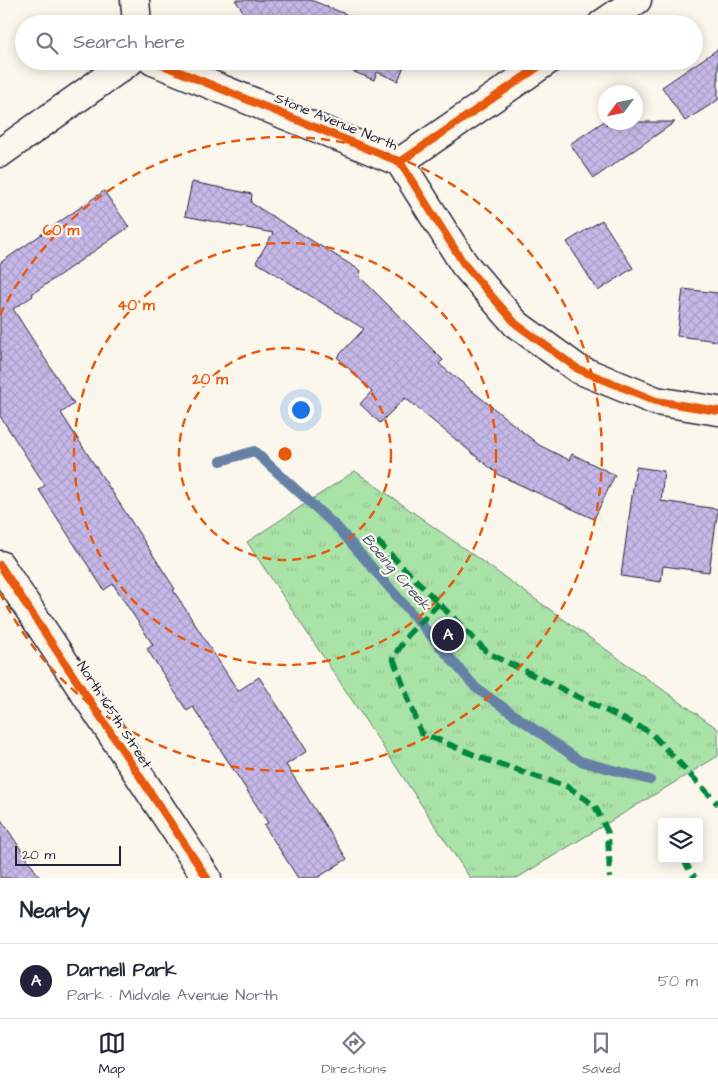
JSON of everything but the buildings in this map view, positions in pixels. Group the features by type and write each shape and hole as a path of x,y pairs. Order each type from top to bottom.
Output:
{"street":[{"path":"135,0 136,15"},
{"path":"615,15 637,0"},
{"path":"0,153 117,70"},
{"name":"Stone Avenue North","path":"176,70 400,162 534,70"},
{"path":"400,162 464,264 516,324 578,369 656,401 718,411"},
{"name":"North 165th Street","path":"1,570 207,878"}],"green space":[{"path":"355,471 718,729 718,756 517,878 470,878 247,542"}],"waterway":[{"name":"Boeing Creek","path":"221,461 254,451 338,528 476,688 580,761 650,780"}],"marked path":[{"path":"377,541 488,653 650,732 718,804"},
{"path":"439,603 408,635 393,658 421,733 487,760 568,787 595,806 608,833 610,878"},
{"path":"686,863 695,878"}],"cycle path":[{"path":"175,70 400,162 534,70"},
{"path":"400,162 464,264 516,324 578,369 656,401 718,411"},
{"path":"0,565 207,878"}],"place":[{"name":"Darnell Park","path":"448,635"}]}
